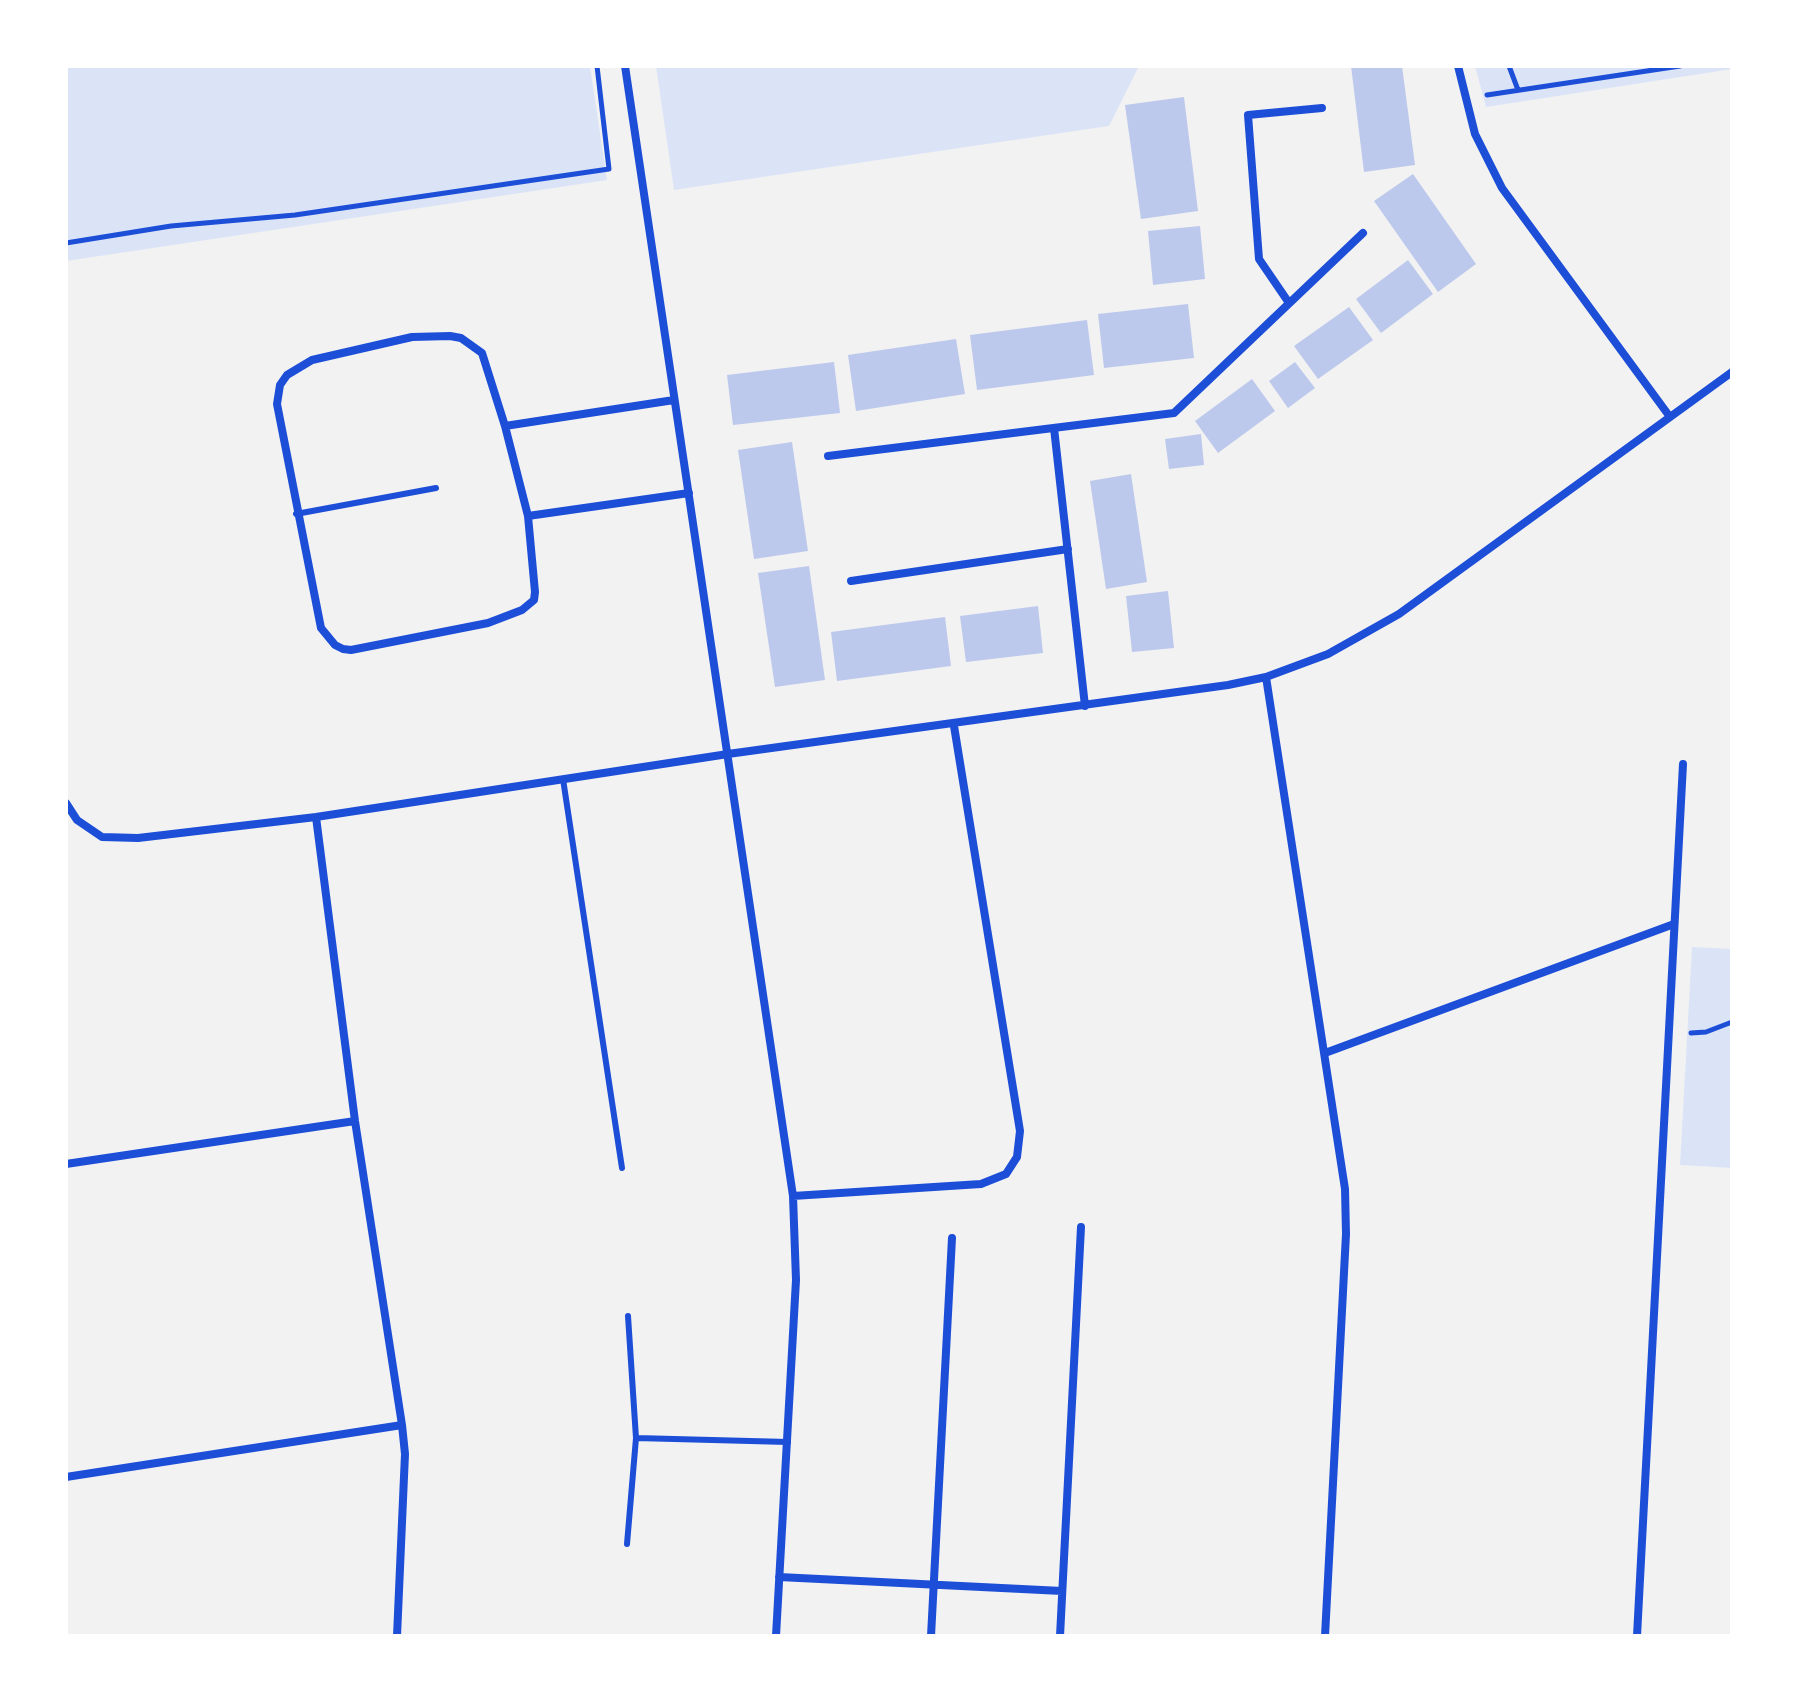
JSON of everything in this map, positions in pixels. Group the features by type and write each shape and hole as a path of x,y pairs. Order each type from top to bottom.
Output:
{"street":[{"path":"625,66 793,1196 796,1280 776,1636"},
{"path":"1458,66 1475,134 1502,188 1670,417"},
{"path":"1289,303 1259,259 1248,115 1322,108"},
{"path":"828,456 1174,413 1363,233"},
{"path":"412,337 461,338 482,353 505,426 528,516 535,592 527,607 488,623 351,650 335,645 321,628 296,514 277,404 280,385 287,375 312,360 412,337"},
{"path":"66,803 90,831 117,839 316,817 728,754 954,726 1266,677 1298,667 1365,636 1732,372"},
{"path":"505,426 674,400"},
{"path":"1054,428 1085,706"},
{"path":"528,516 689,493"},
{"path":"851,581 1068,549"},
{"path":"1266,677 1341,1153 1346,1234 1325,1636"},
{"path":"793,1196 981,1184 1006,1174 1017,1157 1020,1131 954,726"},
{"path":"1637,1636 1683,764"},
{"path":"316,817 355,1121 405,1454 397,1636"},
{"path":"1325,1053 1674,924"},
{"path":"66,1164 355,1121"},
{"path":"1060,1636 1081,1227"},
{"path":"931,1636 952,1238"},
{"path":"66,1477 402,1425"},
{"path":"779,1577 1062,1591"}],"lane":[{"path":"296,514 436,488"},
{"path":"563,779 622,1168"},
{"path":"627,1544 636,1438 628,1316"},
{"path":"636,1438 788,1442"}],"path":[{"path":"66,243 171,226 295,215 609,169 597,66"},
{"path":"1509,66 1518,90"},
{"path":"1464,98 1680,66"},
{"path":"1669,1033 1706,1032 1732,1022"}],"shaded area":[{"path":"66,66 590,66 607,180 66,261"},
{"path":"656,66 1139,66 1109,126 674,190"},
{"path":"1475,66 1732,66 1732,69 1486,107"},
{"path":"1692,947 1732,949 1732,1168 1680,1165"}],"building":[{"path":"1351,66 1402,66 1415,165 1364,172"},
{"path":"1184,97 1198,211 1141,219 1125,105"},
{"path":"1413,174 1476,264 1438,292 1374,201"},
{"path":"1200,226 1205,279 1153,285 1148,231"},
{"path":"1408,260 1433,294 1381,333 1356,299"},
{"path":"1188,304 1194,358 1104,368 1098,314"},
{"path":"1349,307 1373,340 1318,379 1294,346"},
{"path":"1087,320 1094,375 977,390 970,335"},
{"path":"956,339 965,394 856,411 848,355"},
{"path":"834,362 840,413 733,425 727,375"},
{"path":"1295,362 1315,388 1288,408 1269,381"},
{"path":"1252,379 1275,411 1218,453 1195,421"},
{"path":"1201,434 1204,465 1169,469 1165,439"},
{"path":"792,442 808,551 754,559 738,450"},
{"path":"1131,474 1147,582 1106,589 1090,481"},
{"path":"809,566 825,680 775,687 758,573"},
{"path":"1168,591 1174,648 1132,652 1126,596"},
{"path":"1038,606 1043,653 966,662 960,616"},
{"path":"945,617 951,666 837,681 831,632"}]}
